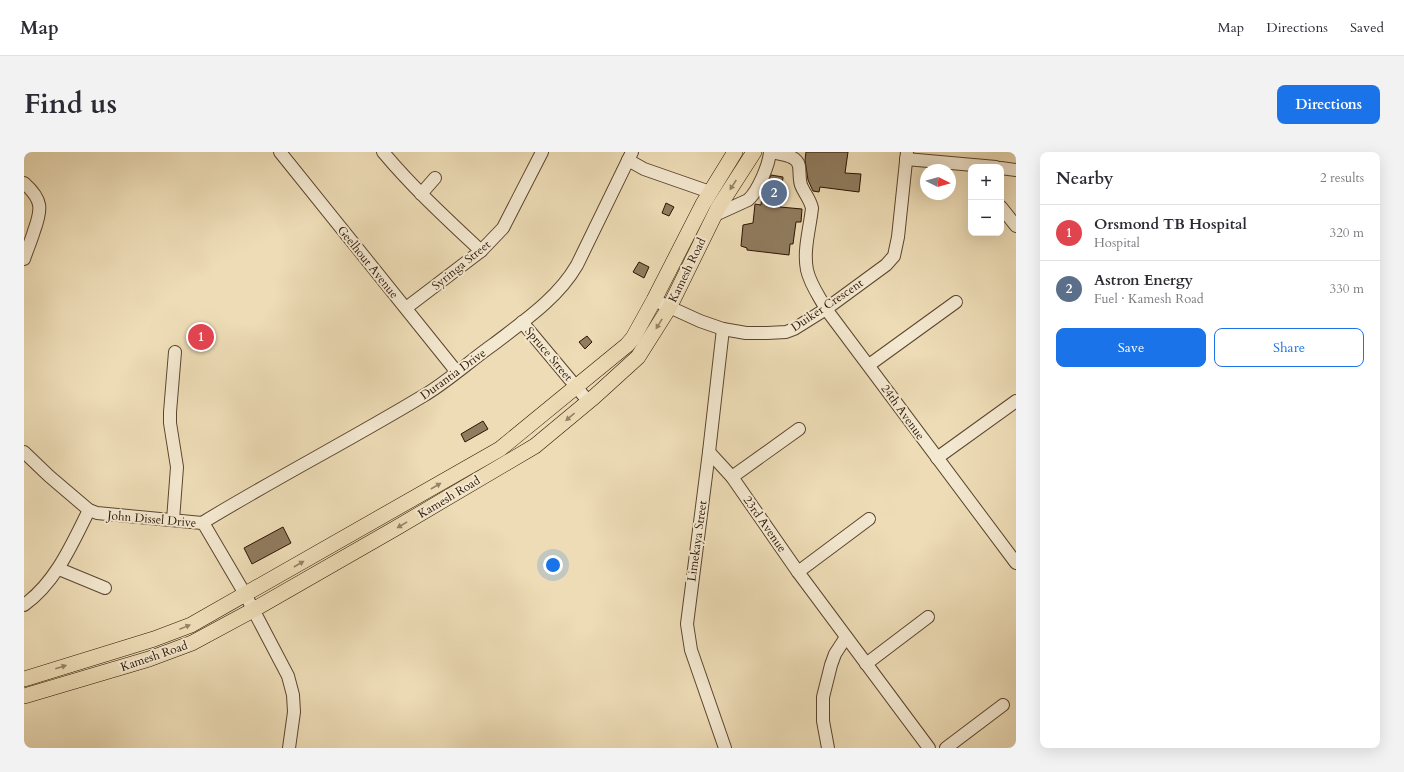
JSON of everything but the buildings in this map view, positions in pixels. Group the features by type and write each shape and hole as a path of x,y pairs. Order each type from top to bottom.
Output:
{"main road":[{"name":"Kamesh Road","path":"24,678 147,641 191,625 500,450 627,345 633,338 703,204 735,152"},
{"name":"Kamesh Road","path":"24,696 171,652 192,643 253,610 396,528 535,446 638,357 669,308 713,216 754,152"}],"street":[{"name":"Geelhout Avenue","path":"280,152 456,371"},
{"path":"383,152 421,194 481,251"},
{"name":"Syringa Street","path":"406,308 481,251 503,228 542,152"},
{"path":"713,216 748,200 752,196 766,171 770,154"},
{"name":"24th Avenue","path":"770,154 792,157 799,166 800,180 812,208 806,258 808,271 813,285 826,308 937,458 1011,546 1016,563"},
{"path":"906,155 968,166"},
{"name":"Duiker Crescent","path":"654,300 669,308 723,329 767,333 786,332 794,329 886,265 894,256 898,237 906,155"},
{"path":"630,156 644,169 710,192"},
{"name":"Durantia Drive","path":"202,523 253,492 424,395 522,322 560,290 569,279 577,265 630,156"},
{"path":"1004,168 1016,170"},
{"path":"421,194 435,178"},
{"path":"24,183 34,193 38,200 40,216 24,259"},
{"path":"1004,210 1016,226"},
{"path":"869,365 956,302"},
{"name":"Spruce Street","path":"522,322 588,401"},
{"name":"Limekaya Street","path":"723,329 687,628 691,650 724,748"},
{"path":"173,520 177,467 170,423 170,412 176,352"},
{"path":"937,458 1016,401"},
{"path":"732,477 799,429"},
{"name":"John Dissel Drive","path":"24,452 49,476 89,510 102,514 202,523 207,528 286,669 293,695 294,718 289,748"},
{"name":"23rd Avenue","path":"709,452 732,477 798,572 929,748"},
{"path":"24,605 59,569 89,510"},
{"path":"798,572 869,519"},
{"path":"59,569 105,588"},
{"path":"866,664 928,617"},
{"path":"828,748 823,721 823,698 835,654 846,638"},
{"path":"946,748 1003,705"}],"place":[{"name":"Astron Energy","path":"774,193"},
{"name":"Orsmond TB Hospital","path":"201,337"}]}
